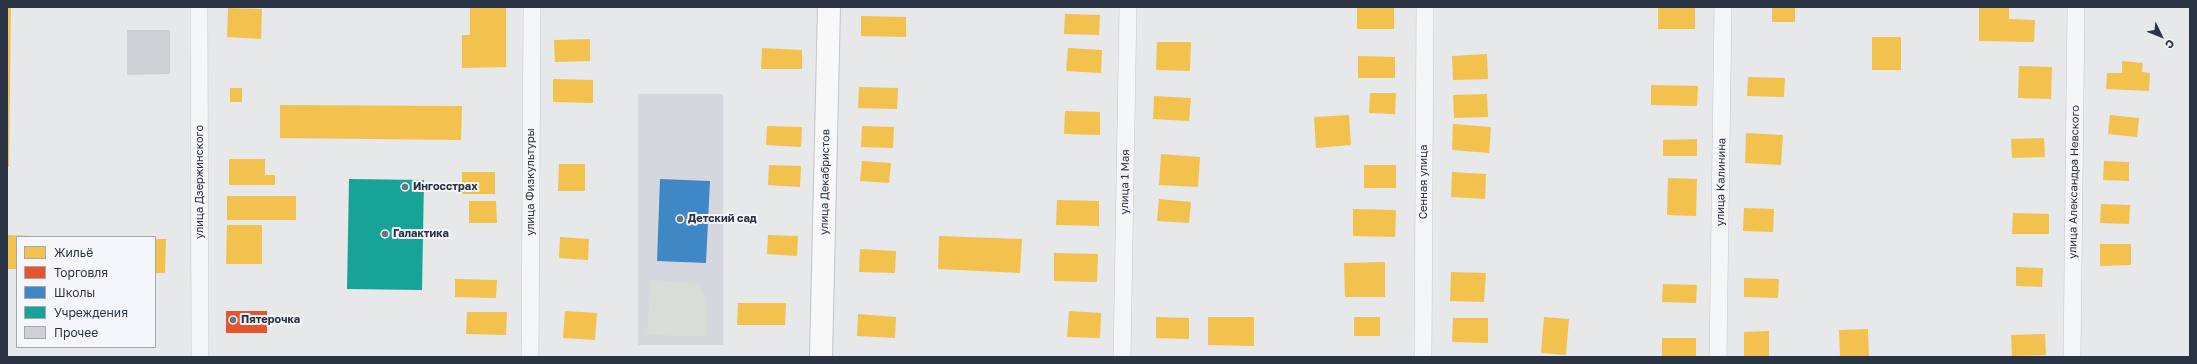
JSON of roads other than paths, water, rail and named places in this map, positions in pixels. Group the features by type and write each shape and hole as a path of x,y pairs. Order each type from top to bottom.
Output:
{"main road":[{"name":"улица Декабристов","path":"821,357 830,7"}],"street":[{"name":"улица Дзержинского","path":"199,7 200,357"},
{"name":"улица Физкультуры","path":"530,357 532,7"},
{"name":"улица 1 Мая","path":"1122,357 1128,7"},
{"name":"Сенная улица","path":"1423,357 1425,7"},
{"name":"улица Калинина","path":"1718,357 1723,7"},
{"name":"улица Александра Невского","path":"2072,357 2076,7"}],"place":[{"name":"Ингосстрах","path":"405,187"},
{"name":"Детский сад","path":"680,219"},
{"name":"Галактика","path":"385,234"},
{"name":"Пятерочка","path":"233,320"}]}
